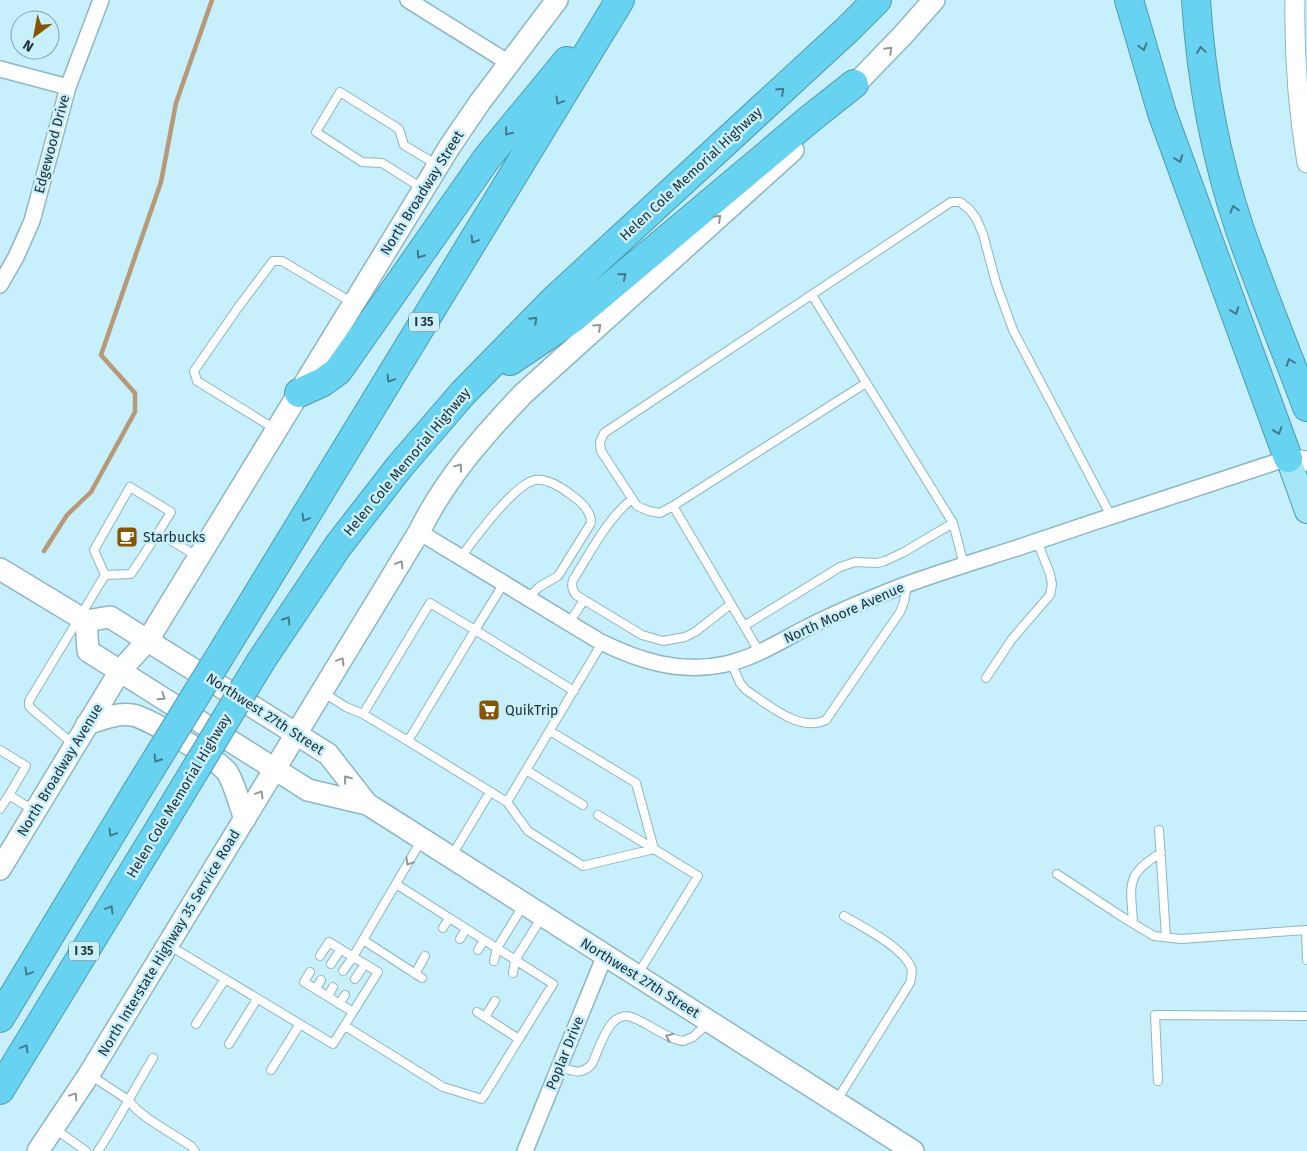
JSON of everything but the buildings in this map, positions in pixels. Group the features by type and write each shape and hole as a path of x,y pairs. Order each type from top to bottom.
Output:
{"highway":[{"path":"299,393 323,382 345,362 488,158 619,0"},
{"name":"I 35","path":"0,1018 619,0"},
{"name":"Helen Cole Memorial Highway","path":"0,1090 261,662 338,546 366,508 463,393 554,300 877,0"},
{"path":"1129,0 1162,113 1297,460"},
{"path":"1196,0 1207,98 1220,160 1240,229 1307,407"},
{"path":"463,393 572,319 854,84"}],"main road":[{"name":"North Broadway Street","path":"299,393 438,166 475,110 557,0"},
{"name":"North Interstate Highway 35 Service Road","path":"38,1151 168,945 450,479 493,425 517,400 818,127 854,84 903,35 934,0"},
{"path":"148,640 299,393"},
{"path":"1297,460 1307,511"},
{"path":"0,569 83,619"},
{"name":"Northwest 27th Street","path":"367,804 328,754 297,733 110,617 83,619 88,651 308,790 367,804 836,1102 900,1147"},
{"name":"North Broadway Avenue","path":"0,869 120,670 148,640"},
{"path":"88,724 115,714 126,714 142,717 158,726 220,765 231,779 245,818"}],"street":[{"name":"Edgewood Drive","path":"0,286 16,257 32,221 68,87 101,0"},
{"path":"408,0 509,63"},
{"path":"1295,0 1296,71 1307,162"},
{"path":"0,69 68,87"},
{"name":"North Moore Avenue","path":"419,532 602,643 632,656 669,666 688,668 731,662 760,653 840,612 907,584 1111,516 1297,460"},
{"name":"Poplar Drive","path":"525,1151 605,955"}],"lane":[{"path":"424,189 382,163 362,162 316,132 340,92 399,129 404,145 438,166"},
{"path":"866,383 660,513 637,506 601,451 600,442 604,433 951,202 960,202 976,218 983,234 996,283 1013,330 1111,516"},
{"path":"276,430 197,381 194,371 273,261 282,261 354,303"},
{"path":"812,295 953,523 964,565"},
{"path":"461,557 481,530 519,488 533,480 543,480 563,489 581,502 591,516 591,523 558,576 538,588 528,598"},
{"path":"130,487 171,512 131,574 106,574 94,550 130,487"},
{"path":"632,499 618,510 573,580 571,586 573,592 642,635 664,641 695,632 731,604"},
{"path":"673,506 760,653"},
{"path":"744,626 840,567 855,562 877,563 885,561 953,523"},
{"path":"158,533 199,558"},
{"path":"986,678 1012,639 1050,595 1052,584 1050,574 1038,541"},
{"path":"74,746 29,706 29,701 83,619 106,574"},
{"path":"408,741 423,708 444,673 475,630 504,583"},
{"path":"731,662 740,683 746,690 796,722 810,725 820,723 826,720 900,612 907,584"},
{"path":"569,623 584,600"},
{"path":"363,714 384,685 417,632 430,603 574,691"},
{"path":"507,802 602,643"},
{"path":"322,692 346,707 363,714 507,802 528,831 583,866 654,849"},
{"path":"550,731 636,783 654,849"},
{"path":"0,750 26,766 0,809"},
{"path":"526,770 583,805"},
{"path":"451,857 490,792"},
{"path":"8,795 35,811"},
{"path":"598,815 698,876 637,976"},
{"path":"1160,830 1166,937"},
{"path":"344,971 423,839"},
{"path":"1133,923 1131,882 1144,863 1161,853"},
{"path":"1057,874 1154,936 1181,939 1306,930 1307,960"},
{"path":"345,1026 443,1087 482,1099 553,984 396,884"},
{"path":"494,961 497,948 524,904"},
{"path":"513,972 516,960 543,916"},
{"path":"836,1102 910,983 912,974 911,968 904,958 887,943 844,916"},
{"path":"443,928 449,918"},
{"path":"460,939 466,929"},
{"path":"363,940 419,976 425,956"},
{"path":"478,950 484,940"},
{"path":"168,945 333,1044 378,972 329,942 320,956"},
{"path":"331,964 341,949"},
{"path":"355,978 364,964"},
{"path":"310,972 304,982 353,1012"},
{"path":"196,1024 225,979"},
{"path":"316,989 321,980"},
{"path":"328,996 334,988"},
{"path":"339,1004 345,995"},
{"path":"228,1044 257,998"},
{"path":"485,1017 495,1000"},
{"path":"477,1012 519,1039"},
{"path":"1158,1081 1155,1015 1307,1016"},
{"path":"559,1066 576,1072 582,1072 588,1068 592,1064 612,1023 620,1018 627,1016 634,1018 656,1031 683,1041 693,1038 709,1022"},
{"path":"271,1070 300,1024"},
{"path":"98,1151 123,1112 153,1058"},
{"path":"88,1074 128,1100 137,1110 191,1146 195,1151"},
{"path":"53,1128 86,1151"}],"waterway":[{"path":"44,551 67,515 91,492 135,412 135,393 101,355 161,182 176,103 212,0"}],"place":[{"name":"Starbucks","path":"127,537"},
{"name":"QuikTrip","path":"489,710"}]}
